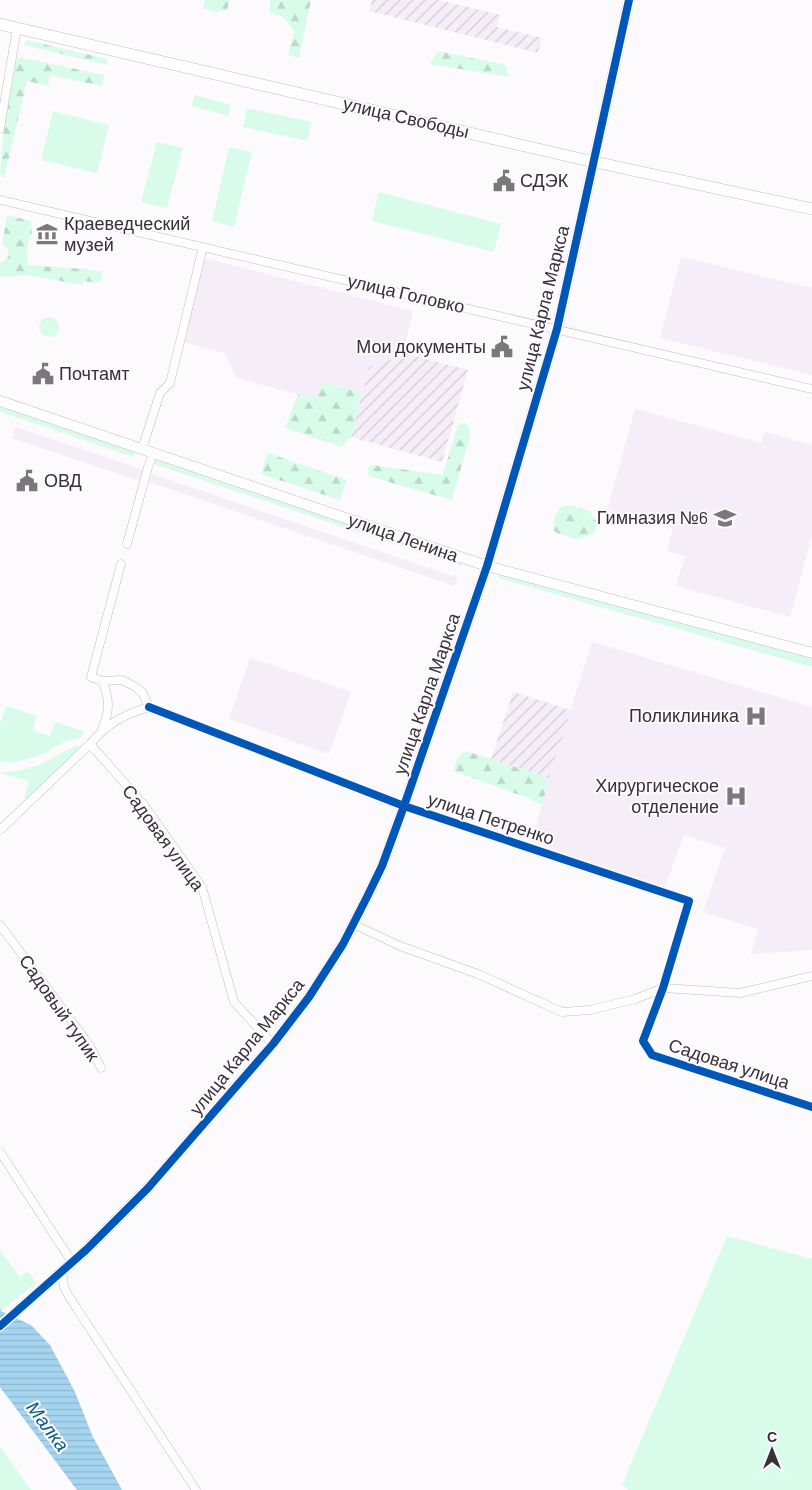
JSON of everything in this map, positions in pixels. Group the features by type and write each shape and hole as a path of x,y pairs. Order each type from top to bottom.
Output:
{"main road":[{"name":"улица Свободы","path":"0,24 594,162 812,209"}],"street":[{"name":"улица Карла Маркса","path":"0,1326 86,1250 148,1188 273,1044 309,997 353,924 382,866 487,566 557,329 628,0"},
{"path":"0,128 17,28"},
{"name":"улица Головко","path":"0,200 812,388"},
{"path":"142,449 160,393 170,383 204,247"},
{"name":"улица Ленина","path":"0,401 487,566 812,654"},
{"path":"127,544 153,454"},
{"path":"101,731 126,715 149,707 142,692 134,686 122,680 102,681 90,677 121,564"},
{"path":"0,830 90,744 101,731 107,719 109,707 106,690 102,681"},
{"name":"улица Петренко","path":"149,707 404,806 689,901 663,988 643,1041"},
{"name":"Садовая улица","path":"90,744 144,805 202,887 234,1002 273,1044"},
{"path":"353,924 400,946 478,974 562,1012 600,1008 635,999 663,988 740,994 812,976"},
{"name":"Садовый тупик","path":"0,925 84,1038 101,1068"},
{"name":"Садовая улица","path":"643,1041 652,1054 812,1107"},
{"path":"0,1152 72,1262"},
{"path":"62,1270 64,1287 68,1295 196,1490"}],"shaded area":[{"path":"372,0 439,0 500,15 497,27 542,38 538,53 369,11"},
{"path":"681,257 812,288 812,375 660,338"},
{"path":"204,258 413,311 405,345 397,350 388,361 369,367 362,393 322,382 317,399 236,378 225,353 183,342"},
{"path":"407,354 468,370 442,462 351,437 369,367"},
{"name":"Гимназия №6","path":"635,409 761,443 764,432 812,445 812,536 790,617 676,586 685,556 667,551 673,528 607,510"},
{"path":"15,427 144,470 140,481 12,438"},
{"path":"152,474 458,578 455,586 149,482"},
{"path":"592,642 812,707 812,950 751,954 758,929 703,912 725,848 684,835 663,892 532,841 549,778"},
{"path":"250,658 351,692 329,754 229,719"},
{"path":"513,692 571,710 549,778 491,759"}],"green space":[{"path":"205,0 230,0 227,10 216,12 203,8"},
{"path":"270,0 311,0 299,58 288,55 294,32 285,19 270,13"},
{"path":"26,40 108,59 107,65 24,45"},
{"path":"438,51 506,65 509,77 430,64"},
{"path":"19,57 104,75 102,86 50,75 48,86 27,81 4,178 0,174 4,124 16,62"},
{"path":"195,95 231,105 228,116 192,106"},
{"path":"247,108 312,122 307,141 243,127"},
{"path":"53,111 109,125 97,173 41,160"},
{"path":"157,142 183,148 167,208 141,202"},
{"path":"229,147 252,152 234,227 212,221"},
{"path":"379,192 501,224 494,252 372,221"},
{"path":"7,215 31,221 32,233 28,241 27,252 28,265 103,272 101,281 96,283 84,281 83,285 27,275 0,276 0,263 9,254 8,249 2,245"},
{"path":"49,317 56,320 59,327 56,334 49,337 42,334 39,327 42,320"},
{"path":"321,382 362,393 351,437 342,447 285,428 298,394 317,398"},
{"path":"0,404 136,451 134,457 0,412"},
{"path":"464,422 469,427 470,436 452,500 368,475 368,468 372,465 443,475 457,427"},
{"path":"268,453 347,480 340,500 261,474"},
{"path":"157,455 463,558 461,566 154,464"},
{"path":"570,505 590,511 598,525 594,533 577,540 553,530 555,517 560,508"},
{"path":"501,570 812,653 812,667 498,578"},
{"path":"6,706 37,716 33,730 50,736 55,722 84,731 81,738 64,742 44,754 13,763 0,761 0,724"},
{"path":"77,745 82,747 29,800 24,798 29,781 0,773 39,765"},
{"path":"466,751 549,778 542,805 454,771 457,759"},
{"path":"727,1236 812,1259 812,1490 629,1490 622,1485"},
{"path":"0,1250 20,1277 28,1271 36,1283 1,1311 0,1308"},
{"path":"0,1446 31,1490 0,1490"}],"water":[{"name":"Малка","path":"0,1308 1,1311 31,1325 50,1345 75,1392 92,1435 122,1490 77,1490 0,1387"}],"cycle path":[{"path":"0,1326 87,1249 148,1188 273,1044 309,997 343,944 382,866 487,566 557,329 629,0"},
{"path":"149,707 404,806 689,901 663,988 643,1041 652,1055 812,1107"}],"place":[{"name":"СДЭК","path":"504,181"},
{"name":"Краеведческий музей","path":"47,234"},
{"name":"Мои документы","path":"502,347"},
{"name":"Почтамт","path":"43,374"},
{"name":"ОВД","path":"27,481"},
{"name":"Гимназия №6","path":"725,518"},
{"name":"Поликлиника","path":"756,716"},
{"name":"Хирургическое отделение","path":"736,796"}]}
